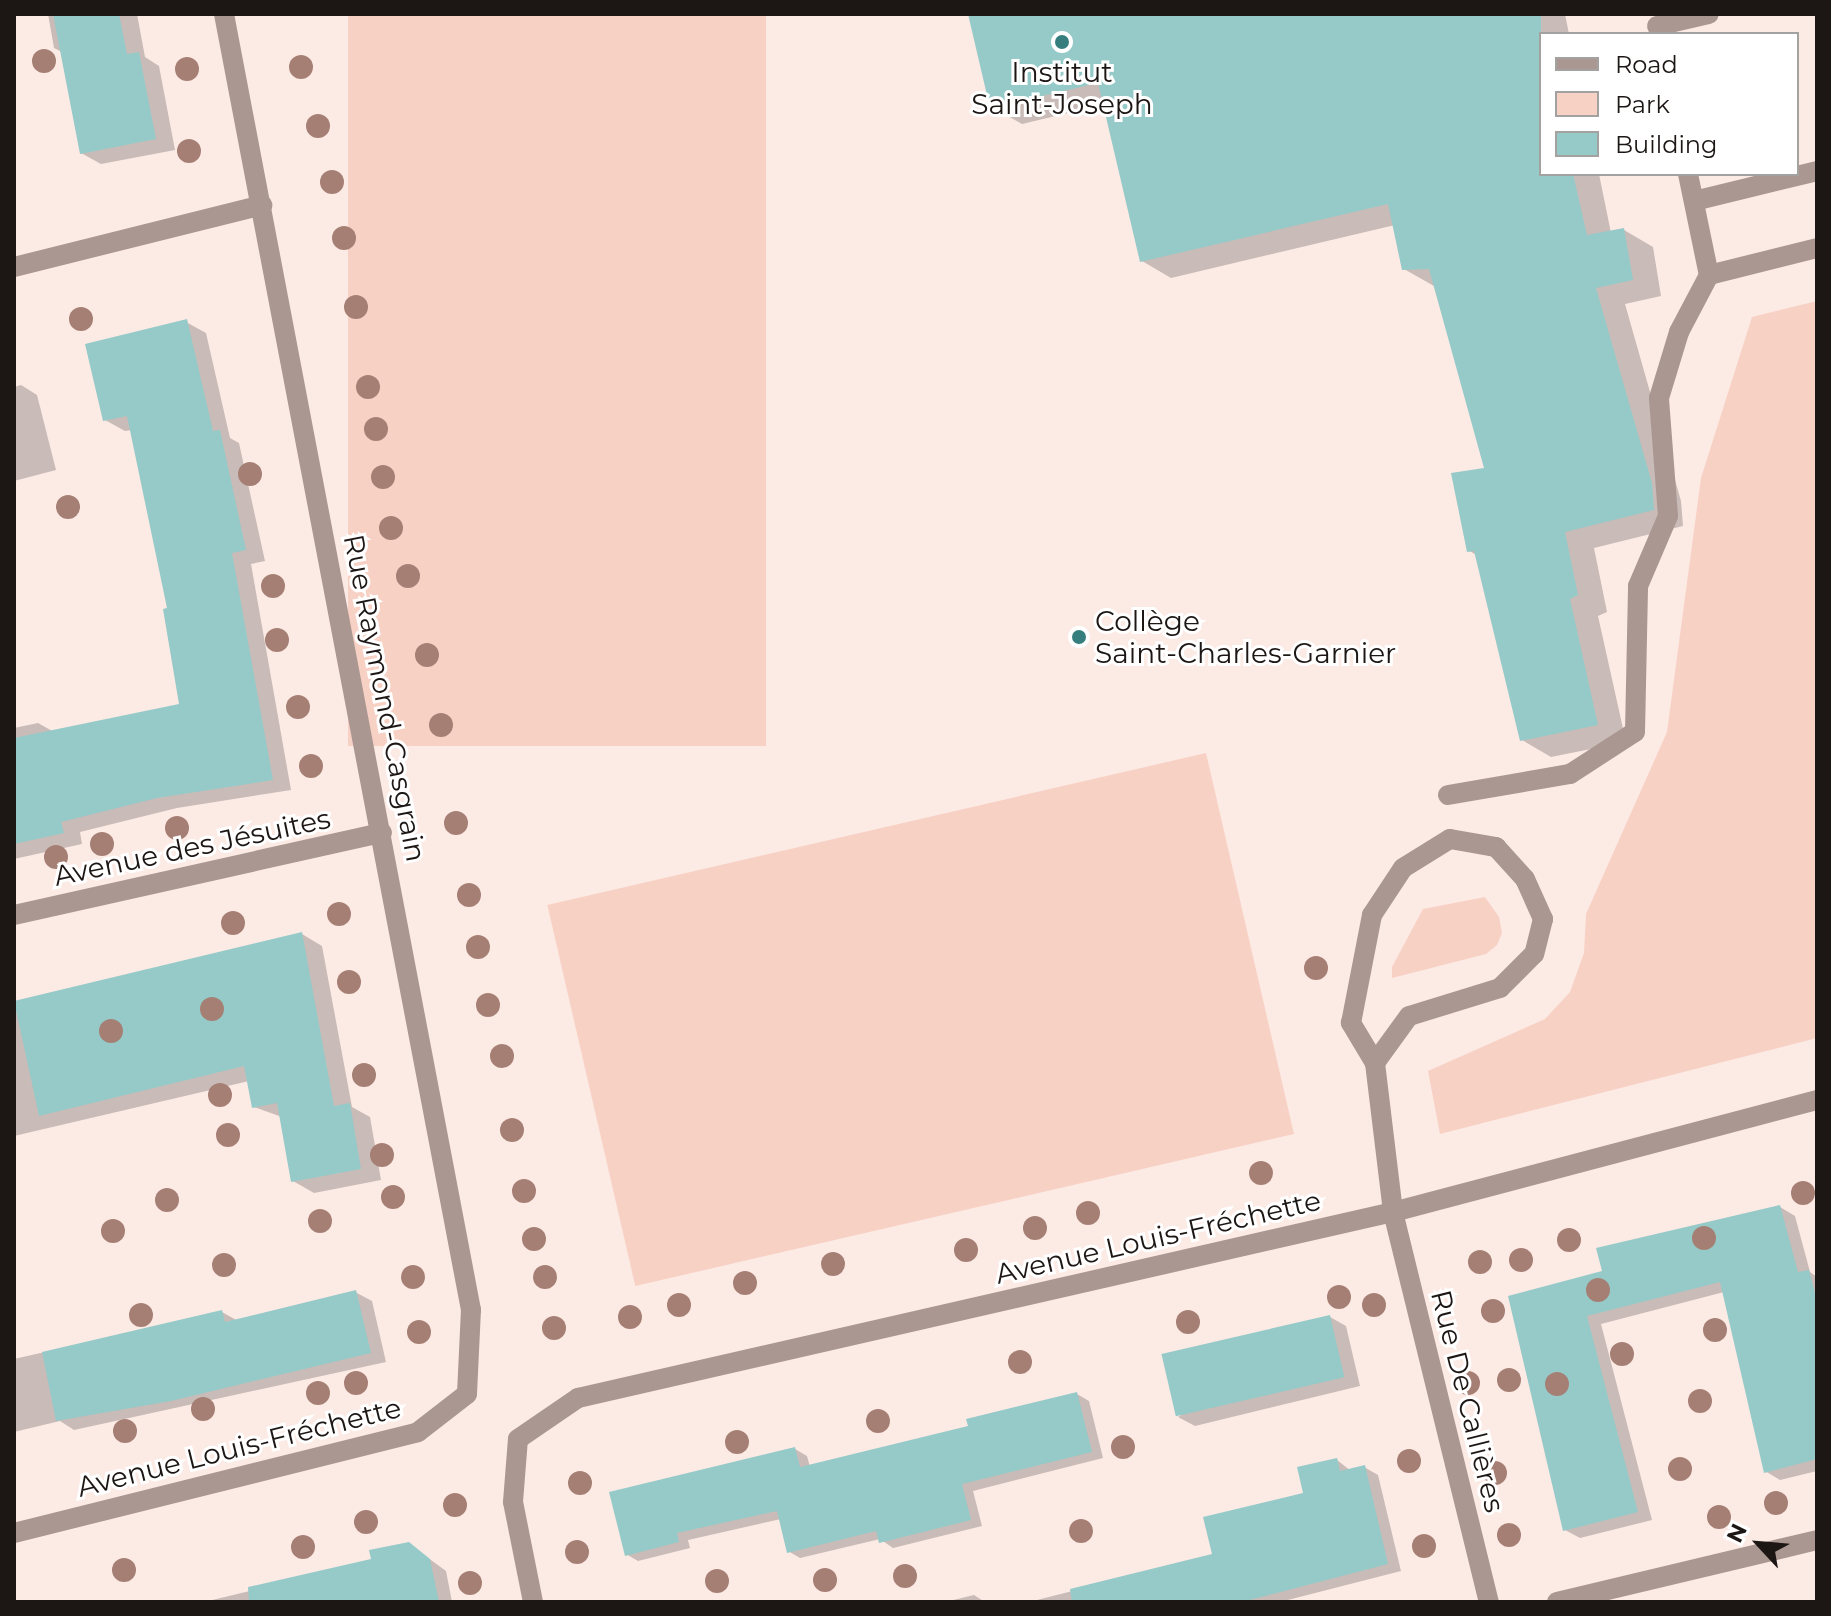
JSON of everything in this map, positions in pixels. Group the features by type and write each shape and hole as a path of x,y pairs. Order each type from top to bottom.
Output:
{"street":[{"name":"Rue Raymond-Casgrain","path":"224,14 471,1310 467,1394"},
{"path":"1657,25 1709,14"},
{"path":"1448,795 1570,774 1635,732 1638,586 1668,516 1659,398 1679,332 1709,275 1688,176"},
{"path":"1694,201 1796,176"},
{"path":"14,267 262,205"},
{"path":"1709,275 1817,248"},
{"name":"Avenue des Jésuites","path":"14,915 382,833"},
{"path":"1450,839 1496,847 1525,879 1543,919 1534,954 1500,988 1409,1016 1375,1063 1351,1023 1372,915 1403,868 1450,839"},
{"name":"Rue De Callières","path":"1375,1063 1393,1212 1489,1602"},
{"name":"Avenue Louis-Fréchette","path":"533,1602 513,1502 518,1439 578,1398 1393,1212 1817,1100"},
{"name":"Avenue Louis-Fréchette","path":"14,1533 418,1432 467,1394"},
{"path":"1557,1602 1817,1540"}],"green space":[{"path":"348,14 766,14 766,746 348,746"},
{"path":"1817,301 1817,1038 1440,1134 1428,1071 1545,1019 1570,992 1584,953 1586,914 1667,732 1701,478 1752,317"},
{"path":"1206,753 1294,1134 635,1286 547,905"},
{"path":"1485,897 1499,917 1502,933 1497,945 1486,954 1392,978 1392,967 1423,909"}],"building":[{"path":"53,14 119,14 127,54 139,52 156,139 80,154"},
{"path":"968,14 1541,14 1539,176 1573,176 1587,235 1624,228 1633,280 1596,288 1652,483 1654,510 1565,532 1578,595 1570,599 1598,725 1520,741 1474,551 1467,552 1451,473 1484,468 1429,269 1402,270 1388,204 1140,262 1098,83 990,108"},
{"path":"187,319 213,431 220,430 246,550 232,553 273,780 157,798 61,822 64,833 14,844 14,738 179,704 163,609 167,608 127,416 103,421 85,344"},
{"path":"302,932 334,1106 350,1103 361,1169 291,1182 277,1103 252,1108 244,1066 39,1116 14,1001"},
{"path":"1780,1205 1798,1272 1809,1270 1817,1301 1817,1459 1764,1473 1720,1282 1587,1316 1638,1512 1563,1531 1508,1296 1602,1271 1596,1248"},
{"path":"356,1290 371,1353 171,1401 56,1421 42,1352 222,1310 225,1322"},
{"path":"1330,1315 1344,1377 1176,1416 1161,1354"},
{"path":"1077,1392 1092,1452 962,1484 971,1520 879,1543 876,1531 787,1553 777,1511 677,1533 679,1542 625,1556 609,1492 795,1447 800,1467 968,1426 966,1419"},
{"path":"1337,1458 1340,1471 1365,1465 1388,1564 1242,1602 1072,1602 1070,1589 1212,1554 1203,1517 1303,1493 1297,1467"},
{"path":"409,1542 430,1559 439,1602 249,1602 248,1587 371,1559 369,1550"}],"place":[{"name":"Institut Saint-Joseph","path":"1062,42"},
{"name":"Collège Saint-Charles-Garnier","path":"1079,637"}]}
